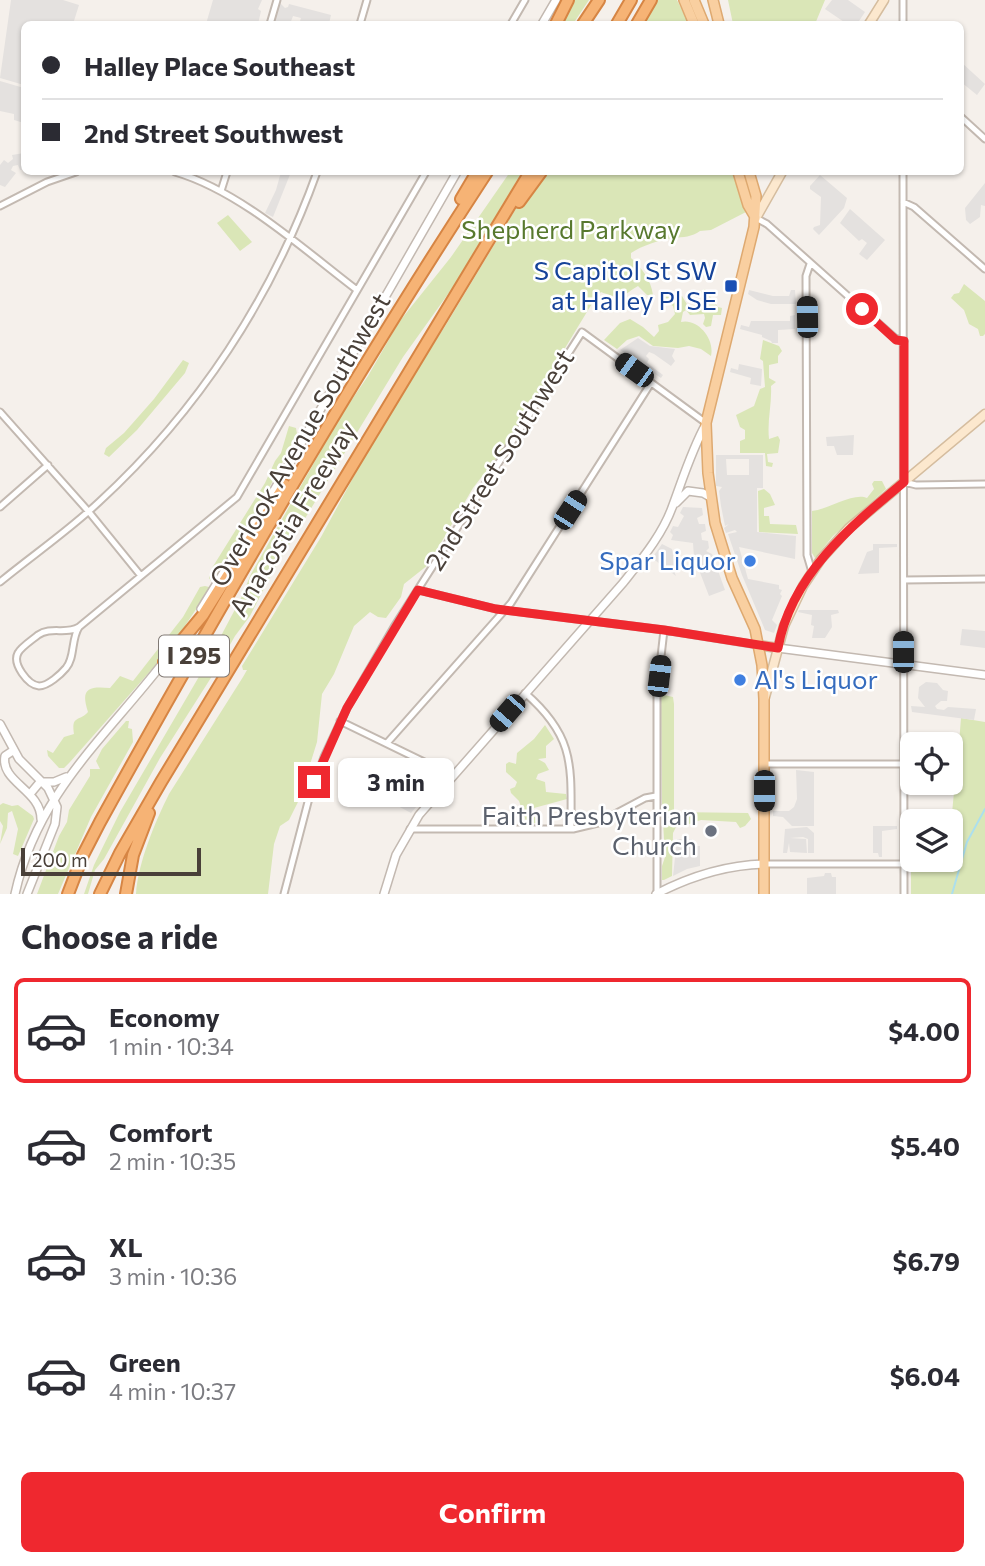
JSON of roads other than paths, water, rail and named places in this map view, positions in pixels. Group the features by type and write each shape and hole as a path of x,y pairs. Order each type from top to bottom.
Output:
{"highway":[{"path":"558,21 568,0"},
{"path":"585,21 600,0"},
{"path":"619,21 631,0"},
{"path":"639,21 651,0"},
{"path":"439,246 452,214 475,175"},
{"name":"Anacostia Freeway","path":"68,894 83,855 100,822 329,422 485,175"},
{"name":"Anacostia Freeway","path":"100,894 120,853 190,735 528,175"},
{"path":"467,275 492,244 539,175"},
{"path":"164,662 203,615 305,454 329,422"},
{"path":"126,894 131,862 140,835 190,735"}],"main road":[{"path":"684,0 693,21"},
{"path":"694,0 703,21"},
{"path":"713,0 718,21"},
{"path":"871,21 884,0"},
{"path":"739,175 748,205 756,218"},
{"path":"750,175 756,196 756,218 706,423 710,496 725,558 755,629 758,645 764,699 764,894"},
{"path":"756,218 780,175"},
{"path":"764,699 790,613 812,572 849,528 985,414"},
{"path":"758,645 778,648"}],"street":[{"path":"271,21 277,0"},
{"path":"361,21 367,0"},
{"path":"513,21 525,0"},
{"path":"544,21 556,0"},
{"path":"903,0 903,21"},
{"path":"964,120 985,139"},
{"path":"48,175 51,180"},
{"path":"0,206 67,175"},
{"path":"182,175 221,191 357,290"},
{"path":"221,191 226,175"},
{"path":"0,582 89,512 151,450 201,390 252,313 289,239 316,175"},
{"path":"79,627 66,668 46,684 36,685 30,682 17,666 19,651 44,632 72,631 79,627 240,494 424,175"},
{"name":"Overlook Avenue Southwest","path":"15,894 23,864 53,798 164,662 192,623 269,499 455,175"},
{"path":"902,732 903,175"},
{"path":"903,202 914,206 985,269"},
{"path":"756,218 764,221 896,340 904,341"},
{"path":"810,264 806,276 807,555 812,572"},
{"name":"2nd Street Southwest","path":"284,894 308,802 340,721 418,590 582,332 651,383"},
{"path":"384,894 396,855 410,829 642,558 673,506 696,442 706,423 651,383 505,610 387,743"},
{"path":"2,417 89,512 141,576"},
{"path":"0,507 48,466"},
{"path":"904,482 916,485 985,484"},
{"path":"673,506 688,491 710,496"},
{"path":"904,580 985,579"},
{"path":"418,590 505,610 758,645"},
{"path":"664,630 657,692 657,894 706,873 729,867 764,864 900,864"},
{"path":"778,648 985,675"},
{"path":"525,693 554,722 566,747 571,772 571,829"},
{"path":"340,721 453,776"},
{"path":"0,724 26,768 48,788 57,810 55,824 27,894"},
{"path":"14,750 5,756 3,762 6,777 30,794 39,805 41,820"},
{"path":"764,764 900,764"},
{"path":"30,794 40,782 58,781 70,775"},
{"path":"410,829 571,829 595,824 645,798 656,796"},
{"path":"904,872 904,894"}],"waterway":[{"path":"952,894 967,842 985,809"}],"place":[{"name":"S Capitol St SW at Halley Pl SE","path":"731,286"},
{"name":"Spar Liquor","path":"750,561"},
{"name":"Al's Liquor","path":"740,680"},
{"name":"Faith Presbyterian Church","path":"711,831"}],"park label":[{"name":"Shepherd Parkway","path":"571,230"}]}
